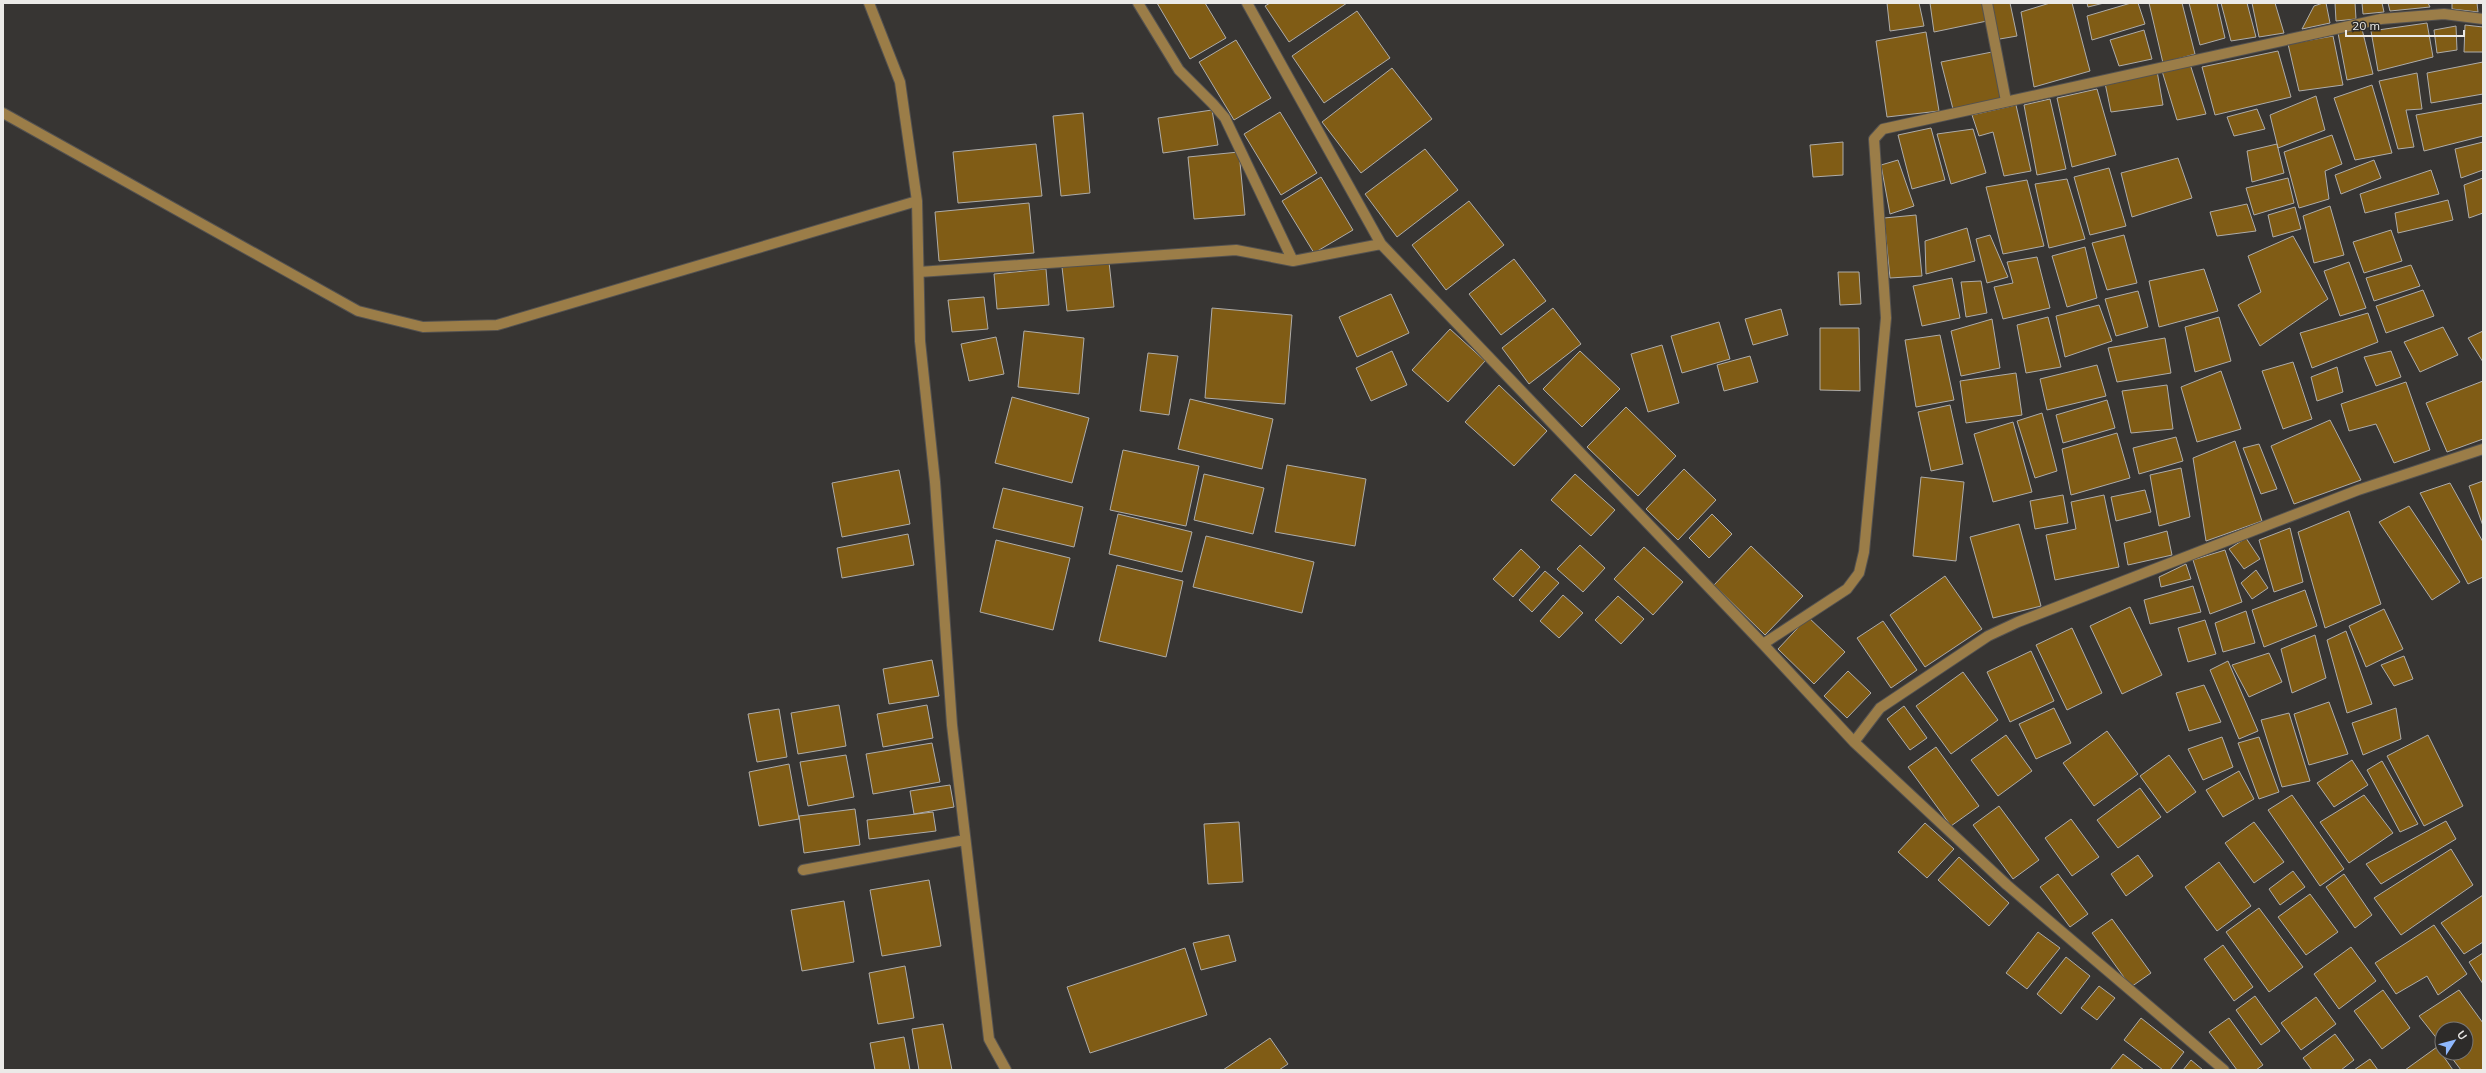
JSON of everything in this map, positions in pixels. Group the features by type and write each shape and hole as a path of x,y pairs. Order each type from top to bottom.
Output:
{"street":[{"path":"869,3 900,82 917,201 920,342 936,482 952,725 989,1039 1006,1070"},
{"path":"1138,3 1179,70 1225,118 1293,261"},
{"path":"1247,3 1381,244 1763,644 1854,742 2007,885 2224,1070"},
{"path":"1987,3 2006,101"},
{"path":"1763,644 1847,589 1859,573 1864,552 1886,318 1874,139 1883,129 2381,19 2444,14 2483,19"},
{"path":"3,113 358,311 423,327 497,325 917,201"},
{"path":"919,272 1236,250 1293,261 1381,244"},
{"path":"1854,742 1880,708 1988,636 2018,622 2358,490 2483,449"},
{"path":"803,870 965,840"}],"building":[{"path":"1157,3 1205,3 1226,38 1190,59"},
{"path":"1270,3 1347,3 1289,42 1265,6"},
{"path":"1887,3 1919,3 1924,26 1890,31"},
{"path":"1930,3 1984,3 1987,21 1934,32"},
{"path":"1990,3 2010,3 2017,36 1994,40"},
{"path":"2050,3 2072,3 2090,71 2034,87 2021,12"},
{"path":"2087,3 2104,3 2088,7"},
{"path":"2131,3 2138,3 2145,24 2092,40 2087,16"},
{"path":"2149,3 2182,3 2195,54 2163,63"},
{"path":"2189,3 2217,3 2225,38 2200,45"},
{"path":"2221,3 2247,3 2256,37 2231,41"},
{"path":"2252,3 2275,3 2284,33 2259,37"},
{"path":"2326,3 2330,23 2302,29 2314,6"},
{"path":"2335,3 2355,3 2356,19 2336,21"},
{"path":"2362,3 2382,3 2384,12 2363,14"},
{"path":"2388,3 2428,3 2430,7 2390,11"},
{"path":"2452,3 2477,3 2478,12 2452,9"},
{"path":"1357,11 1390,58 1324,103 1292,56"},
{"path":"2427,23 2433,57 2378,71 2371,31"},
{"path":"2465,25 2483,27 2483,52 2464,52"},
{"path":"2456,26 2457,50 2437,53 2434,30"},
{"path":"2362,29 2373,74 2347,80 2338,33"},
{"path":"2144,30 2152,59 2119,66 2110,40"},
{"path":"1926,32 1939,111 1887,117 1876,41"},
{"path":"2333,36 2343,85 2299,91 2288,44"},
{"path":"1236,40 1271,98 1234,120 1199,62"},
{"path":"2278,51 2291,97 2215,115 2202,67"},
{"path":"1992,52 2001,98 1953,109 1941,62"},
{"path":"2483,62 2483,94 2431,103 2427,73"},
{"path":"2190,64 2206,114 2177,120 2162,71"},
{"path":"1392,68 1432,119 1361,173 1322,122"},
{"path":"2157,71 2163,105 2111,112 2105,83"},
{"path":"2417,73 2422,109 2406,110 2414,147 2398,149 2379,81"},
{"path":"2372,85 2392,153 2355,160 2334,98"},
{"path":"2097,89 2116,155 2072,167 2057,98"},
{"path":"2316,96 2325,130 2278,148 2270,115"},
{"path":"2050,99 2066,169 2037,175 2024,105"},
{"path":"2483,103 2483,136 2424,151 2416,115"},
{"path":"2016,105 2031,171 2004,176 1993,132 1979,136 1972,115"},
{"path":"2257,109 2265,129 2234,136 2227,117"},
{"path":"1212,110 1218,145 1163,153 1158,118"},
{"path":"1280,112 1317,173 1281,195 1244,134"},
{"path":"1083,113 1090,193 1061,196 1053,116"},
{"path":"1931,128 1945,180 1912,189 1898,135"},
{"path":"1973,129 1986,173 1951,184 1937,134"},
{"path":"2332,135 2342,164 2325,171 2329,199 2299,208 2284,152"},
{"path":"1843,142 1843,175 1813,177 1810,145"},
{"path":"2483,142 2483,170 2461,178 2455,149"},
{"path":"1036,144 1042,196 958,203 953,152"},
{"path":"2277,144 2284,173 2252,182 2247,151"},
{"path":"1425,149 1458,190 1397,237 1365,194"},
{"path":"1239,152 1245,215 1194,219 1188,157"},
{"path":"2178,158 2192,198 2132,217 2121,173"},
{"path":"1898,160 1914,206 1890,214 1881,165"},
{"path":"2374,160 2381,178 2341,194 2335,175"},
{"path":"2109,168 2126,226 2090,235 2074,177"},
{"path":"2431,170 2439,194 2365,213 2360,194"},
{"path":"1321,177 1353,230 1314,253 1282,201"},
{"path":"2288,178 2294,203 2254,215 2246,188"},
{"path":"2483,178 2483,213 2469,218 2464,185"},
{"path":"2067,179 2085,239 2049,248 2035,184"},
{"path":"2027,180 2044,246 2003,254 1986,187"},
{"path":"2448,200 2453,220 2398,233 2395,213"},
{"path":"1469,201 1504,245 1446,290 1412,245"},
{"path":"1029,203 1034,253 939,261 935,212"},
{"path":"2247,204 2256,231 2217,236 2210,212"},
{"path":"2330,206 2344,255 2314,263 2303,216"},
{"path":"2295,207 2301,229 2273,237 2268,215"},
{"path":"1916,215 1922,276 1890,278 1884,218"},
{"path":"1967,228 1975,261 1926,274 1925,241"},
{"path":"2391,230 2402,261 2364,273 2353,242"},
{"path":"1990,235 2008,277 1987,283 1976,239"},
{"path":"2124,235 2137,283 2107,290 2092,243"},
{"path":"2293,236 2328,299 2260,346 2238,305 2261,292 2248,256"},
{"path":"2085,247 2097,298 2067,307 2052,256"},
{"path":"2037,257 2050,308 2003,319 1994,287 2013,283 2007,262"},
{"path":"1514,259 1546,301 1501,335 1469,294"},
{"path":"1109,262 1114,307 1067,311 1062,267"},
{"path":"2349,262 2366,308 2340,316 2324,271"},
{"path":"2411,265 2420,286 2374,301 2366,278"},
{"path":"1046,269 1049,305 997,309 994,274"},
{"path":"2204,269 2218,311 2159,327 2149,281"},
{"path":"1838,272 1859,272 1861,304 1840,305"},
{"path":"1952,278 1960,318 1922,326 1913,286"},
{"path":"1981,281 1987,313 1966,317 1961,282"},
{"path":"2423,290 2434,316 2386,333 2376,306"},
{"path":"2138,291 2148,327 2116,336 2105,299"},
{"path":"1391,294 1409,333 1357,357 1339,317"},
{"path":"984,297 988,329 952,332 948,300"},
{"path":"2099,305 2112,341 2065,357 2056,316"},
{"path":"1212,308 1292,315 1285,404 1205,398"},
{"path":"1553,308 1581,344 1529,384 1502,348"},
{"path":"1781,309 1788,335 1753,345 1745,319"},
{"path":"2368,313 2378,342 2312,368 2300,333"},
{"path":"2048,317 2061,367 2026,373 2017,325"},
{"path":"2219,317 2231,361 2195,372 2185,327"},
{"path":"1992,319 2000,368 1961,376 1951,331"},
{"path":"1719,322 1730,359 1682,373 1671,336"},
{"path":"2443,327 2458,355 2420,372 2404,342"},
{"path":"1820,328 1859,328 1860,391 1820,390"},
{"path":"1450,329 1485,361 1448,402 1412,370"},
{"path":"1024,331 1084,338 1079,394 1018,387"},
{"path":"2483,331 2483,362 2468,338"},
{"path":"1940,335 1954,400 1916,407 1905,340"},
{"path":"996,337 1004,374 969,381 961,344"},
{"path":"2165,338 2171,373 2117,382 2108,348"},
{"path":"1662,345 1679,403 1648,412 1631,354"},
{"path":"1392,351 1407,385 1371,401 1356,368"},
{"path":"1580,351 1620,389 1582,427 1543,389"},
{"path":"2391,351 2401,377 2376,386 2364,357"},
{"path":"1148,353 1178,356 1169,415 1140,411"},
{"path":"1750,356 1758,382 1724,391 1717,365"},
{"path":"2293,362 2312,419 2283,429 2262,371"},
{"path":"2097,365 2106,396 2047,410 2040,379"},
{"path":"2337,367 2343,392 2317,401 2311,377"},
{"path":"2221,371 2241,429 2197,442 2181,387"},
{"path":"2016,373 2022,415 1966,423 1960,381"},
{"path":"2483,381 2483,439 2447,452 2426,403"},
{"path":"2406,382 2430,450 2394,463 2376,424 2349,431 2341,404"},
{"path":"1499,385 1547,431 1514,466 1465,422"},
{"path":"2167,385 2173,429 2131,433 2122,391"},
{"path":"1012,397 1089,418 1072,483 995,463"},
{"path":"1190,399 1273,419 1262,469 1178,449"},
{"path":"2107,400 2115,428 2063,443 2056,415"},
{"path":"1950,405 1963,464 1931,471 1918,412"},
{"path":"1626,407 1676,456 1638,496 1587,447"},
{"path":"2042,413 2057,471 2035,478 2017,421"},
{"path":"2330,420 2361,480 2294,504 2271,446"},
{"path":"2013,422 2032,492 1993,502 1974,434"},
{"path":"2117,433 2130,478 2071,495 2062,449"},
{"path":"2176,437 2183,461 2139,474 2133,448"},
{"path":"2235,441 2262,521 2206,541 2193,458"},
{"path":"2259,444 2277,489 2261,494 2243,448"},
{"path":"1123,450 1199,466 1186,526 1110,510"},
{"path":"1287,465 1366,479 1355,546 1275,532"},
{"path":"2181,468 2190,517 2159,526 2150,475"},
{"path":"1684,469 1716,500 1678,540 1646,509"},
{"path":"899,470 910,524 842,537 832,483"},
{"path":"1204,474 1264,488 1253,534 1194,520"},
{"path":"1575,474 1615,510 1591,536 1551,500"},
{"path":"1921,477 1964,482 1956,561 1913,556"},
{"path":"2483,481 2483,526 2469,486"},
{"path":"2450,483 2483,542 2483,577 2468,584 2420,493"},
{"path":"1003,488 1083,507 1074,547 993,528"},
{"path":"2145,490 2151,512 2116,521 2111,497"},
{"path":"2063,495 2068,523 2035,529 2030,501"},
{"path":"2104,495 2119,567 2055,580 2046,535 2076,529 2071,502"},
{"path":"2409,506 2460,582 2432,600 2379,522"},
{"path":"2349,511 2381,604 2325,628 2298,532"},
{"path":"1118,514 1192,532 1182,572 1109,554"},
{"path":"1712,514 1732,534 1709,558 1689,538"},
{"path":"2019,524 2041,606 1993,618 1970,537"},
{"path":"2290,528 2303,582 2274,592 2259,540"},
{"path":"2167,531 2172,555 2128,565 2124,543"},
{"path":"908,534 914,565 842,578 837,548"},
{"path":"1206,536 1314,562 1302,613 1193,587"},
{"path":"2246,538 2260,559 2244,569 2229,549"},
{"path":"996,540 1070,558 1053,630 980,612"},
{"path":"1580,545 1605,568 1583,592 1557,569"},
{"path":"1751,546 1803,596 1765,635 1714,585"},
{"path":"1644,547 1683,582 1653,615 1614,579"},
{"path":"1521,549 1540,567 1513,597 1493,579"},
{"path":"2225,550 2242,602 2210,614 2193,560"},
{"path":"2186,564 2191,579 2161,587 2159,577"},
{"path":"1117,565 1183,581 1166,657 1099,641"},
{"path":"2256,570 2268,588 2252,599 2241,583"},
{"path":"1545,571 1559,583 1532,612 1519,600"},
{"path":"1945,576 1982,629 1925,667 1890,615"},
{"path":"2193,586 2201,612 2150,624 2144,600"},
{"path":"2305,590 2317,626 2264,647 2252,610"},
{"path":"1563,595 1583,613 1559,638 1540,621"},
{"path":"1618,596 1644,619 1621,644 1595,620"},
{"path":"2130,607 2162,675 2122,694 2090,626"},
{"path":"2384,609 2403,649 2366,667 2349,626"},
{"path":"2246,611 2255,643 2223,652 2215,623"},
{"path":"1808,617 1845,652 1814,684 1778,649"},
{"path":"2205,620 2216,654 2188,662 2178,628"},
{"path":"1883,621 1917,670 1891,688 1857,638"},
{"path":"2072,628 2102,693 2067,710 2036,645"},
{"path":"2346,631 2372,704 2347,713 2327,640"},
{"path":"2315,635 2326,678 2292,693 2281,649"},
{"path":"2031,651 2054,701 2010,722 1987,672"},
{"path":"2269,653 2282,682 2249,697 2232,665"},
{"path":"2404,656 2413,679 2394,686 2381,665"},
{"path":"932,660 939,696 889,704 883,669"},
{"path":"2228,661 2258,731 2239,739 2210,670"},
{"path":"1848,671 1871,693 1847,718 1824,696"},
{"path":"1963,672 1998,720 1951,754 1916,706"},
{"path":"2204,685 2221,722 2189,731 2176,693"},
{"path":"2329,702 2348,754 2309,765 2294,714"},
{"path":"839,705 846,746 798,754 791,713"},
{"path":"927,705 933,738 883,747 877,714"},
{"path":"1904,706 1927,738 1910,750 1887,719"},
{"path":"2054,708 2071,743 2036,759 2019,724"},
{"path":"2396,708 2401,739 2363,755 2352,723"},
{"path":"779,709 787,757 757,762 748,714"},
{"path":"2289,713 2310,781 2282,787 2261,720"},
{"path":"2107,731 2138,774 2094,806 2063,763"},
{"path":"2006,735 2032,771 1998,796 1971,760"},
{"path":"2428,735 2463,806 2424,826 2387,756"},
{"path":"2222,737 2233,767 2203,780 2188,749"},
{"path":"2259,737 2279,792 2259,799 2238,743"},
{"path":"932,743 940,782 873,794 866,754"},
{"path":"1936,747 1979,806 1951,826 1908,767"},
{"path":"846,755 854,797 808,806 800,762"},
{"path":"2169,755 2196,792 2167,813 2140,776"},
{"path":"2352,760 2368,785 2334,807 2317,783"},
{"path":"2382,761 2418,824 2400,832 2367,770"},
{"path":"789,764 799,819 759,826 749,772"},
{"path":"2239,771 2254,799 2223,817 2206,790"},
{"path":"950,785 954,807 914,814 910,791"},
{"path":"2140,788 2161,817 2118,848 2097,820"},
{"path":"2292,795 2344,869 2320,886 2268,810"},
{"path":"2364,795 2393,833 2349,863 2320,822"},
{"path":"1999,806 2039,860 2013,879 1973,825"},
{"path":"855,809 860,845 804,853 799,816"},
{"path":"933,812 936,831 869,839 867,820"},
{"path":"2071,819 2099,857 2072,876 2045,838"},
{"path":"2446,821 2456,839 2381,884 2366,864"},
{"path":"1239,822 1243,882 1208,884 1204,824"},
{"path":"2254,822 2284,862 2254,883 2225,843"},
{"path":"1925,823 1954,849 1927,878 1898,852"},
{"path":"2451,849 2473,885 2401,935 2374,898"},
{"path":"2138,855 2153,876 2126,896 2111,874"},
{"path":"1959,857 2009,903 1989,926 1938,880"},
{"path":"2219,862 2251,906 2217,931 2185,887"},
{"path":"2293,871 2305,887 2280,905 2269,889"},
{"path":"2058,874 2088,914 2070,927 2040,887"},
{"path":"2344,874 2372,915 2355,928 2326,887"},
{"path":"929,880 941,946 882,956 870,890"},
{"path":"2310,894 2338,932 2306,955 2278,917"},
{"path":"2483,895 2483,942 2464,954 2441,923"},
{"path":"844,901 854,962 802,971 791,910"},
{"path":"2259,908 2303,967 2269,992 2226,932"},
{"path":"2112,919 2151,973 2131,987 2092,933"},
{"path":"2434,925 2467,974 2438,995 2427,976 2396,994 2375,963"},
{"path":"2038,932 2060,948 2027,989 2006,973"},
{"path":"1229,935 1236,961 1201,970 1193,943"},
{"path":"2223,945 2253,987 2234,1001 2204,959"},
{"path":"2351,947 2376,981 2339,1009 2314,974"},
{"path":"1185,948 1207,1015 1090,1053 1067,987"},
{"path":"2483,953 2483,984 2469,962"},
{"path":"2066,957 2090,976 2061,1014 2037,994"},
{"path":"905,966 914,1018 878,1024 869,973"},
{"path":"2099,986 2115,998 2097,1020 2081,1008"},
{"path":"2383,990 2410,1028 2382,1049 2354,1011"},
{"path":"2459,990 2483,1023 2483,1070 2461,1070 2454,1061 2474,1061 2474,1021 2434,1021 2434,1035 2419,1016"},
{"path":"2255,996 2280,1031 2261,1045 2236,1010"},
{"path":"2316,997 2336,1024 2301,1050 2281,1023"},
{"path":"2141,1018 2184,1052 2170,1070 2163,1070 2124,1040"},
{"path":"2229,1018 2263,1065 2256,1070 2237,1070 2209,1032"},
{"path":"943,1024 952,1070 919,1070 912,1029"},
{"path":"2335,1034 2354,1060 2341,1070 2312,1070 2303,1058"},
{"path":"904,1037 910,1070 875,1070 870,1043"},
{"path":"1270,1038 1288,1064 1279,1070 1223,1070"},
{"path":"2434,1049 2434,1061 2447,1061 2453,1070 2405,1070"},
{"path":"2123,1054 2144,1070 2110,1070"},
{"path":"2370,1059 2378,1070 2354,1070"},
{"path":"2191,1060 2203,1070 2183,1070"}]}
